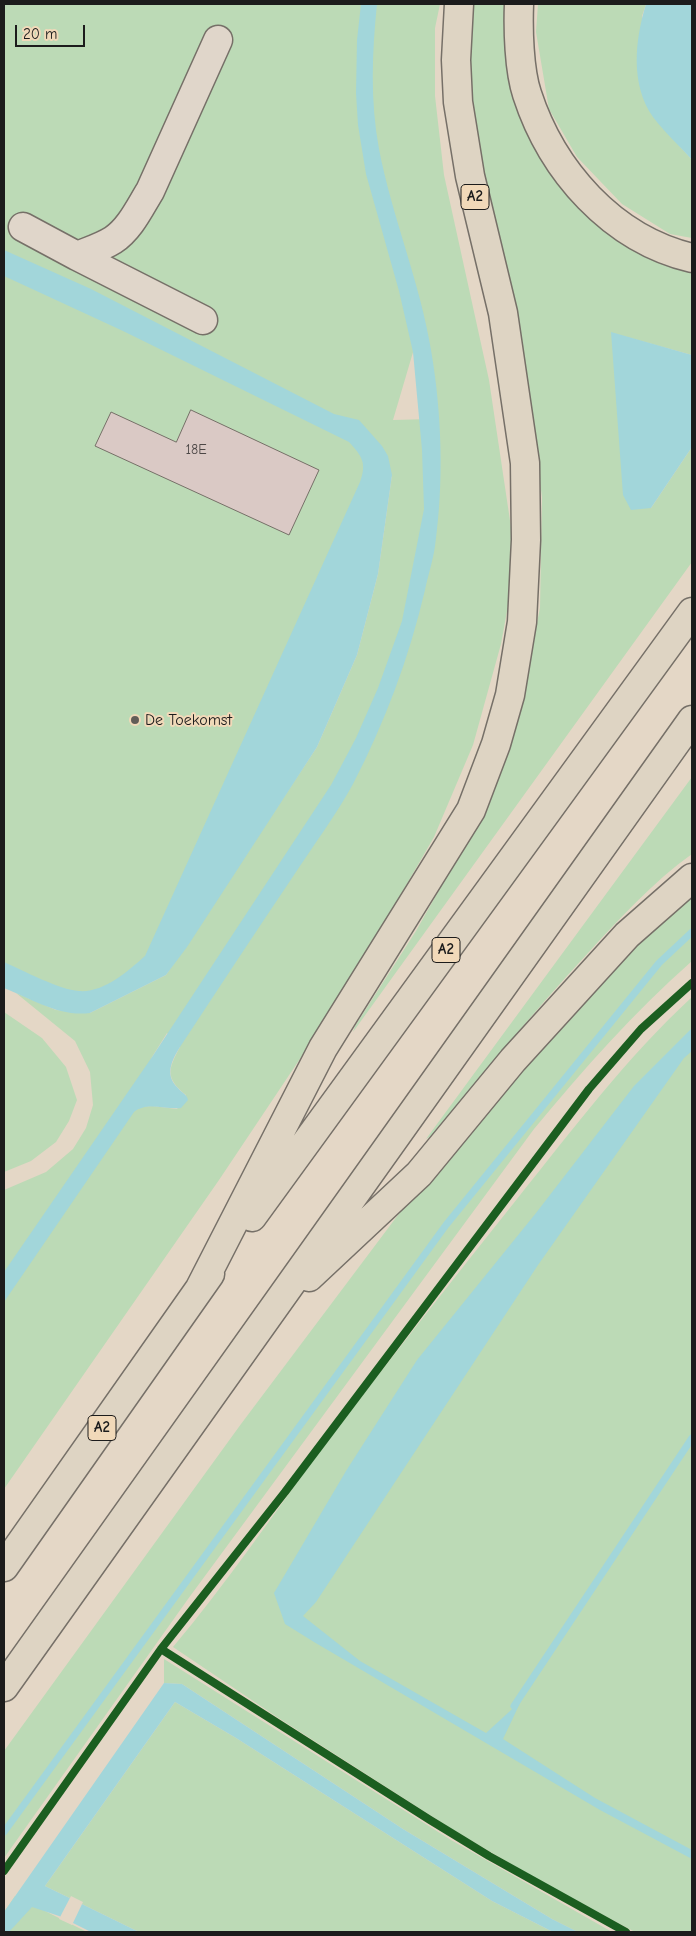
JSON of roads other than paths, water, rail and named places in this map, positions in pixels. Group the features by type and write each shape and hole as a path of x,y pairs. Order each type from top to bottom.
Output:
{"highway":[{"name":"A2","path":"200,1288 323,1048 471,810 496,744 510,695 522,622 526,540 525,463 503,313 470,176 458,102 456,60 459,4"},
{"path":"519,4 520,53 526,93 545,139 563,166 601,211 644,239 672,253 692,258"},
{"name":"A2","path":"4,1567 200,1288 692,612"},
{"path":"4,1686 692,720"},
{"path":"264,1319 418,1174 513,1060 628,935 692,878"}],"lane":[{"path":"77,256 114,240 140,208 150,191 218,40"},
{"path":"23,227 202,320"}],"water":[{"path":"361,4 377,4 373,76 376,131 391,200 420,299 431,350 438,399 441,473 438,522 433,557 419,615 404,665 386,713 353,784 174,1057 170,1073 171,1078 188,1100 181,1108 151,1106 134,1112 4,1302 4,1272 152,1057 331,785 356,738 378,688 402,621 424,509 422,450 413,352 399,291 366,174 358,125 356,93 357,40"},
{"path":"646,4 692,4 692,160 653,117 641,90 638,76 637,47"},
{"path":"4,250 91,289 334,414 359,420 382,446 388,456 392,475 378,574 357,655 317,747 187,947 166,975 90,1013 79,1014 57,1010 4,988 4,962 62,987 71,990 88,991 115,980 145,956 360,482 363,465 357,451 349,442 123,331 4,276"},
{"path":"611,332 692,355 692,447 651,508 631,510 623,495"},
{"path":"692,1028 692,1051 684,1058 538,1265 316,1602 303,1616 360,1661 486,1733 521,1701 503,1739 595,1798 692,1850 692,1859 600,1810 285,1624 274,1593 346,1471 417,1360 536,1213 634,1086"},
{"path":"164,1683 182,1684 403,1829 552,1919 578,1932 553,1932 492,1901 236,1738 175,1702 45,1886 139,1932 91,1932 59,1916 32,1907 9,1932 4,1932 4,1912"}],"waterway":[{"path":"4,1832 446,1225 659,963 692,932"},
{"path":"514,1706 692,1438"}],"place":[{"name":"De Toekomst","path":"135,720"}]}
